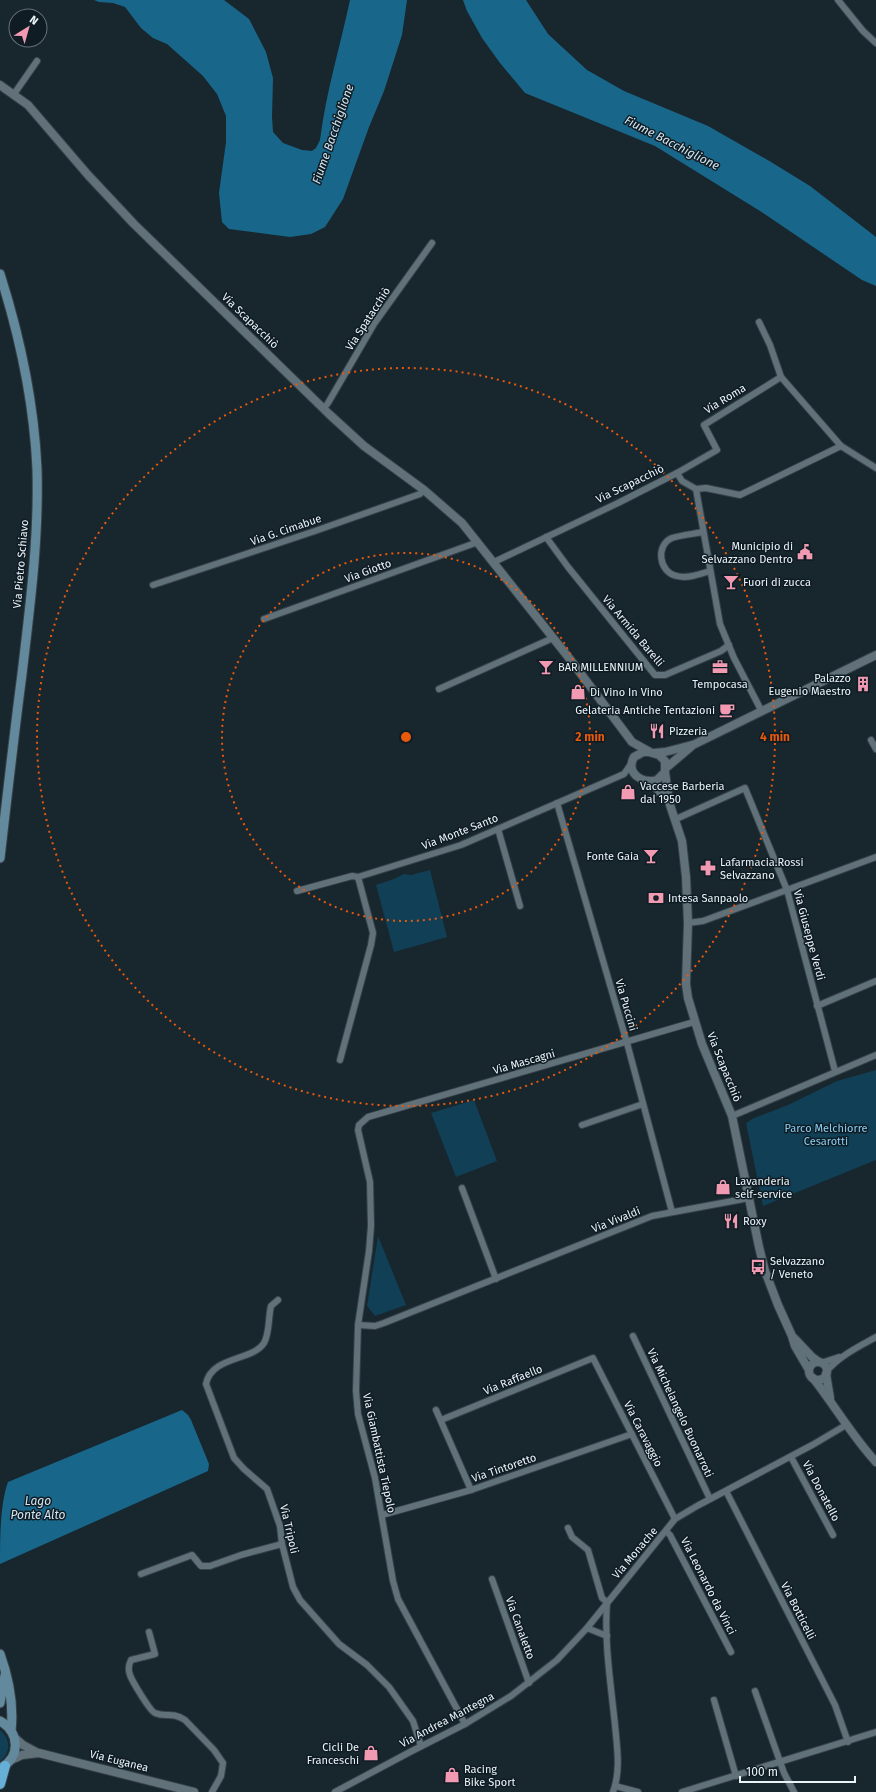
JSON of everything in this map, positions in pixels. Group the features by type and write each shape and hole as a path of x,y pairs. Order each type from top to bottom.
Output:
{"highway":[{"path":"0,1784 5,1765"}],"main road":[{"name":"Via Pietro Schiavo","path":"0,274 15,322 33,419 37,468 37,513 34,570 0,858"},
{"path":"0,1654 9,1683 13,1714 13,1734 16,1746 5,1765"},
{"path":"0,1703 5,1671"},
{"name":"Via Euganea","path":"0,1722 13,1734"}],"street":[{"path":"838,0 863,31 876,44"},
{"path":"14,94 37,61"},
{"name":"Via Scapacchiò","path":"0,85 14,94 43,121 88,175 134,224 364,446 424,490 452,513 478,542 554,638 633,743 652,752"},
{"name":"Via Spatacchiò","path":"324,408 374,324 432,243"},
{"path":"759,322 770,345 781,377 841,446 876,468"},
{"name":"Via Roma","path":"677,474 717,450 704,425 781,377"},
{"path":"761,710 720,624 696,489 706,488 740,496 841,446"},
{"name":"Via Scapacchiò","path":"494,562 618,504 677,474 682,481 696,489"},
{"name":"Via G. Cimabue","path":"153,585 315,531 420,494 424,490"},
{"path":"703,532 671,538 663,546 660,555 668,572 674,576 683,578 710,571"},
{"name":"Via Armida Barelli","path":"546,537 568,567 655,675 665,675 721,651 729,645"},
{"name":"Via Giotto","path":"264,619 478,542"},
{"path":"439,689 554,638"},
{"path":"624,774 641,752 665,752 693,745 876,654"},
{"path":"872,740 876,749"},
{"path":"633,743 632,771 635,775 649,781 661,779 666,770 693,745"},
{"path":"652,752 662,757 666,770"},
{"name":"Via Scapacchiò","path":"666,770 669,802 676,819 682,841 685,863 688,923 686,984 688,998 694,1022 732,1116 765,1271 795,1346 809,1370 809,1373 831,1401 846,1425 875,1461"},
{"name":"Via Monte Santo","path":"297,891 352,876 358,878 461,845 624,774 635,775"},
{"name":"Via Scapacchiò","path":"649,781 669,802"},
{"name":"Via Giuseppe Verdi","path":"676,819 745,788 787,890 835,1071"},
{"name":"Via Puccini","path":"557,803 627,1043 672,1212"},
{"path":"498,829 520,906"},
{"path":"688,923 703,921 876,857"},
{"path":"340,1060 373,933 358,878"},
{"path":"817,1006 876,981"},
{"name":"Via Mascagni","path":"361,1122 368,1117 627,1043 694,1022"},
{"path":"732,1116 835,1071 876,1055"},
{"path":"582,1125 643,1104"},
{"name":"Via Giambattista Tiepolo","path":"361,1122 358,1130 370,1182 371,1226 369,1251 358,1326 356,1391 358,1414 370,1454 393,1581 398,1599 465,1724"},
{"path":"462,1188 496,1279"},
{"name":"Via Vivaldi","path":"358,1326 375,1326 384,1324 652,1216 749,1198"},
{"name":"Via Tripoli","path":"278,1300 270,1306 267,1337 263,1344 251,1353 233,1358 222,1365 207,1377 206,1384 234,1458 267,1489 280,1526 282,1544 292,1587 300,1600 339,1644 368,1665 389,1687 413,1722 421,1746"},
{"name":"Via Michelangelo Buonarroti","path":"633,1336 710,1499"},
{"name":"Via Scapacchiò","path":"792,1336 809,1354 826,1368 831,1401"},
{"path":"813,1378 821,1379 832,1364 842,1356 876,1337"},
{"path":"809,1370 811,1364 842,1356"},
{"name":"Via Raffaello","path":"441,1420 593,1358"},
{"name":"Via Caravaggio","path":"593,1358 675,1519"},
{"path":"436,1410 471,1490"},
{"name":"Via Monache","path":"607,1602 675,1519 846,1425"},
{"name":"Via Tintoretto","path":"382,1516 471,1490 632,1434"},
{"name":"Via Donatello","path":"791,1456 833,1535"},
{"name":"Via Botticelli","path":"726,1490 835,1706 848,1742"},
{"path":"568,1528 572,1538 588,1550 602,1598 607,1602 607,1636 618,1760 614,1789 638,1792"},
{"name":"Via Leonardo da Vinci","path":"666,1531 670,1535 731,1652"},
{"path":"140,1574 192,1555 201,1566 210,1566 241,1555 282,1544"},
{"name":"Via Canaletto","path":"492,1579 529,1683"},
{"name":"Via Andrea Mantegna","path":"335,1792 465,1724 511,1696 557,1660 587,1628 607,1602"},
{"path":"587,1628 607,1636"},
{"path":"149,1632 155,1654 131,1660 129,1669 130,1676 151,1710 158,1714 178,1716 185,1720 222,1759 223,1770 212,1792"},
{"path":"755,1691 781,1763 794,1792"},
{"path":"714,1700 736,1776"},
{"path":"682,1792 781,1763 876,1732"},
{"name":"Via Euganea","path":"13,1734 23,1745 39,1753 194,1792"},
{"name":"Via Euganea","path":"5,1765 22,1755 39,1753"}],"green space":[{"path":"430,870 447,937 394,952 376,885 404,874 411,875"},
{"name":"Parco Melchiorre Cesarotti","path":"876,1070 876,1160 763,1206 746,1123 754,1118 788,1105 837,1081"},
{"path":"474,1100 497,1161 456,1177 431,1113"},
{"path":"378,1236 406,1305 375,1316 367,1306"},
{"path":"0,1730 8,1742 8,1750 4,1758 0,1761"}],"water":[{"name":"Fiume Bacchiglione","path":"94,0 224,0 249,19 266,52 273,78 273,132 283,143 302,150 312,151 316,148 320,140 329,87 350,0 407,0 402,35 384,91 369,127 343,199 325,227 311,234 290,237 229,229 222,222 219,193 226,142 226,116 217,94 203,76 167,44 153,38 141,28 125,7 113,3"},
{"name":"Fiume Bacchiglione","path":"463,0 526,0 548,34 587,70 624,91 708,126 810,186 876,237 876,286 862,280 760,211 655,146 525,93 500,63 482,38 467,11"},
{"name":"Lago Ponte Alto","path":"182,1410 191,1420 209,1464 208,1471 0,1564 0,1532 3,1500 8,1482"}],"place":[{"name":"Municipio di Selvazzano Dentro","path":"805,552"},
{"name":"Fuori di zucca","path":"731,582"},
{"name":"BAR MILLENNIUM","path":"546,667"},
{"name":"Tempocasa","path":"720,667"},
{"name":"Palazzo Eugenio Maestro","path":"863,684"},
{"name":"Di Vino In Vino","path":"578,692"},
{"name":"Gelateria Antiche Tentazioni","path":"727,710"},
{"name":"Pizzeria","path":"657,731"},
{"name":"Vaccese Barberia dal 1950","path":"628,792"},
{"name":"Fonte Gaia","path":"651,856"},
{"name":"Lafarmacia.Rossi Selvazzano","path":"708,868"},
{"name":"Intesa Sanpaolo","path":"656,898"},
{"name":"Lavanderia self-service","path":"723,1187"},
{"name":"Roxy","path":"731,1221"},
{"name":"Selvazzano / Veneto","path":"758,1267"},
{"name":"Cicli De Franceschi","path":"371,1753"},
{"name":"Racing Bike Sport","path":"452,1775"}]}
